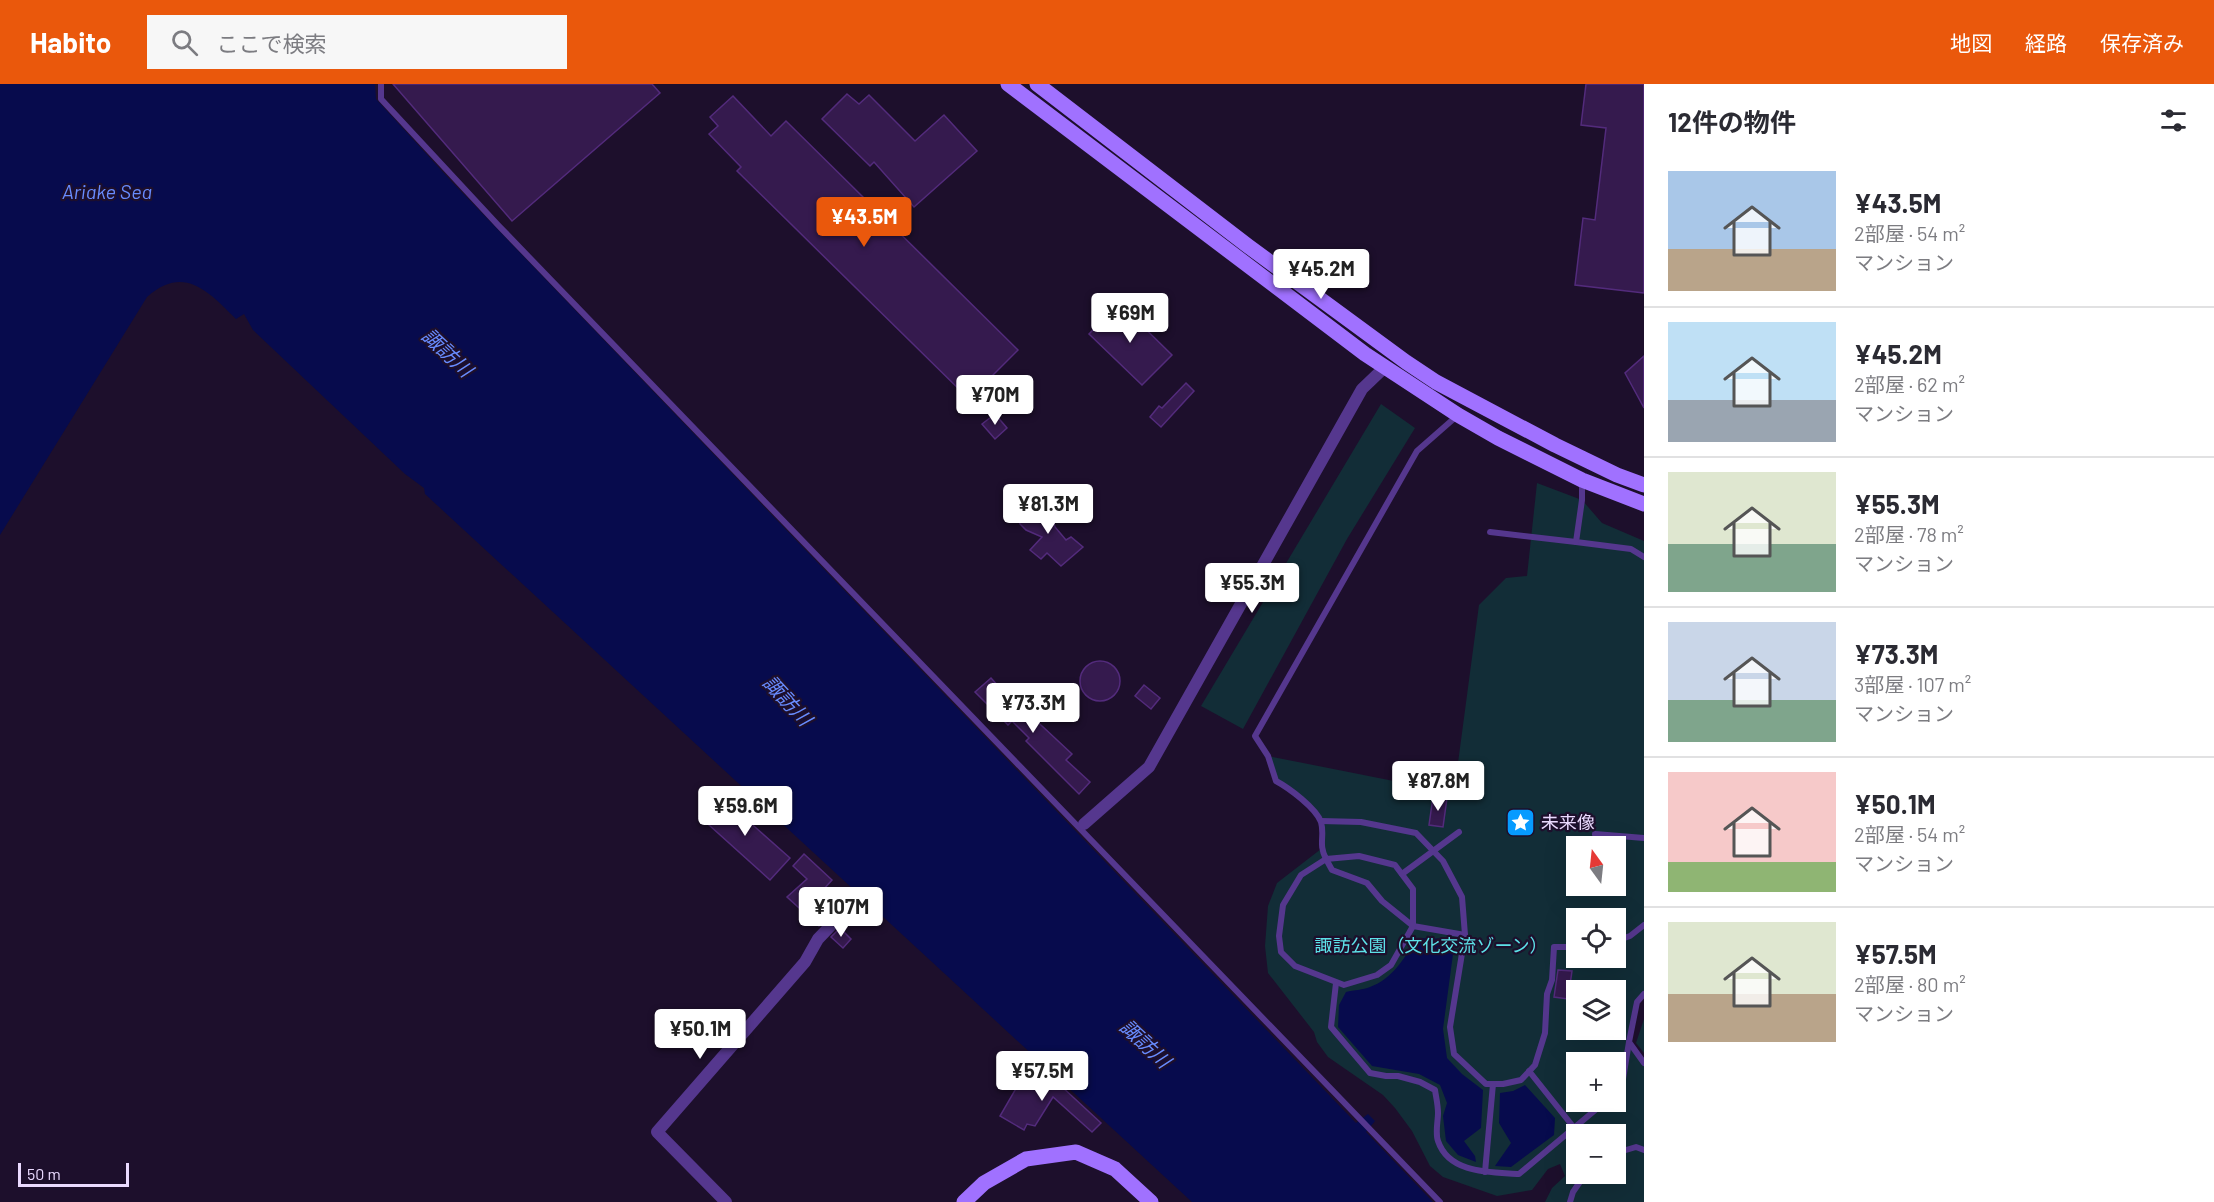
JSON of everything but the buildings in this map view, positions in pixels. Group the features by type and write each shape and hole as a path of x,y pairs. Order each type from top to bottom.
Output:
{"street":[{"path":"1008,84 1365,354 1458,415 1498,438 1582,480 1644,504"},
{"path":"1037,84 1248,246 1436,382 1555,445 1617,475 1644,485"},
{"path":"1084,824 1149,767 1362,389 1385,367"},
{"path":"726,1202 657,1132 805,962 818,939 838,918"},
{"path":"964,1202 984,1183 1026,1159 1076,1152 1115,1169 1151,1202"}],"lane":[{"path":"381,84 381,99 498,225 1440,1202"},
{"path":"1458,415 1417,451 1255,736 1268,756 1276,781 1296,792 1320,821 1321,849 1332,870 1366,882 1382,901 1413,926 1465,934"},
{"path":"1576,542 1582,500 1582,480"},
{"path":"1490,532 1631,549 1644,557"},
{"path":"1320,821 1361,822 1416,833 1443,861 1462,897 1465,934 1450,1027 1454,1054 1486,1084 1521,1080 1535,1065 1545,1033 1547,994 1552,980 1554,947 1566,947"},
{"path":"1402,874 1423,860 1432,850 1460,832"},
{"path":"1595,834 1644,838"},
{"path":"1359,856 1395,865 1413,889 1413,926 1391,965 1377,975 1344,986 1295,966 1281,952 1279,936 1283,905 1301,875 1326,859 1359,856"},
{"path":"1626,937 1644,925"},
{"path":"1336,982 1331,1027 1370,1073 1398,1076 1420,1082 1435,1090 1438,1110 1437,1140 1448,1156 1463,1167 1485,1172 1519,1174 1566,1135"},
{"path":"1626,1060 1637,1002 1644,994"},
{"path":"1629,1042 1644,1063"},
{"path":"1529,1071 1571,1124"},
{"path":"1485,1172 1493,1084"},
{"path":"1579,1124 1593,1112"},
{"path":"1626,1150 1636,1147 1644,1150"},
{"path":"1570,1202 1578,1184"}],"green space":[{"path":"1381,404 1415,428 1347,539 1243,729 1201,706"},
{"name":"諏訪公園（文化交流ゾーン）","path":"1537,483 1582,500 1602,523 1644,541 1644,994 1637,1002 1629,1042 1644,1063 1644,1202 1545,1202 1552,1188 1565,1176 1560,1164 1548,1169 1532,1190 1497,1196 1443,1177 1430,1166 1412,1131 1383,1095 1328,1057 1317,1042 1314,1032 1268,973 1265,946 1268,906 1277,883 1321,849 1320,821 1296,792 1276,781 1268,756 1454,793 1479,605 1506,578 1527,576"},
{"path":"1644,1019 1644,1053 1636,1043"}],"water":[{"path":"0,84 375,84 376,99 452,182 1356,1123 1368,1114 1375,1121 1366,1132 1433,1202 1192,1202 425,494 424,488 405,474 253,330 244,314 236,319 206,291 195,285 184,282 173,283 160,287 147,297 0,535"},
{"path":"1416,938 1455,939 1443,1029 1447,1058 1462,1074 1483,1090 1481,1128 1464,1141 1475,1156 1476,1162 1458,1155 1446,1141 1443,1116 1447,1103 1440,1085 1419,1074 1372,1066 1338,1027 1339,1005 1346,992 1367,988 1385,979 1403,960"},
{"path":"1525,1085 1555,1118 1554,1135 1511,1167 1495,1166 1511,1143 1499,1123 1500,1093 1513,1091"}],"place":[{"name":"未来像","path":"1520,822"}],"water label":[{"name":"Ariake Sea","path":"107,191"},
{"name":"諏訪川","path":"448,352"},
{"name":"諏訪川","path":"788,700"},
{"name":"諏訪川","path":"1146,1043"}]}
